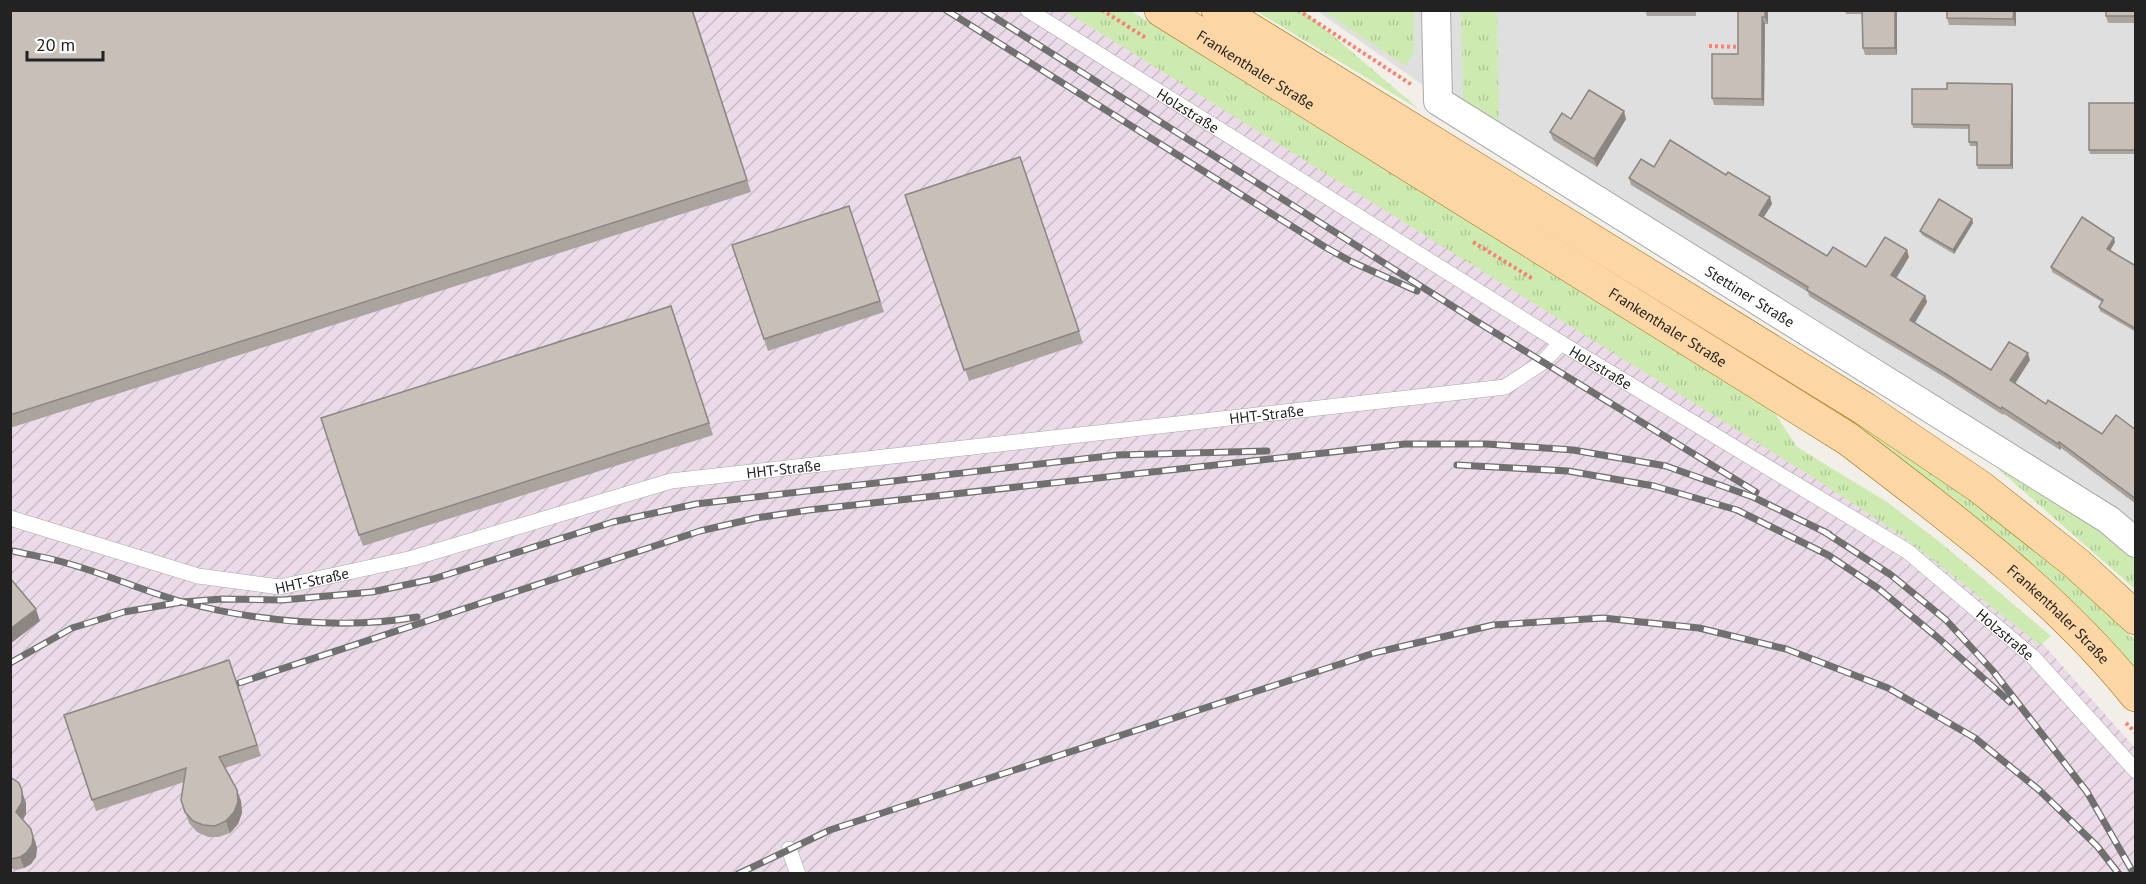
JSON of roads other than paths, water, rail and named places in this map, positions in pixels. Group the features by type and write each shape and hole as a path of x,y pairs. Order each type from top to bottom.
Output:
{"main road":[{"name":"Frankenthaler Straße","path":"1161,10 1848,439 1955,520 2048,600 2136,695"},
{"name":"Frankenthaler Straße","path":"1218,10 1865,409 1980,487 2076,562 2136,618"}],"street":[{"name":"Stettiner Straße","path":"1436,10 1438,101 2109,520 2136,543"}],"lane":[{"name":"Holzstraße","path":"1028,10 1561,343 1907,551 2034,658 2136,771"},
{"name":"HHT-Straße","path":"10,518 198,576 280,587 413,558 671,482 1505,387 1544,362 1561,343"},
{"path":"789,849 798,873"}],"railway":[{"path":"946,10 1325,247 1352,262 1417,291"},
{"path":"983,10 1476,321 1756,492"},
{"path":"239,683 700,531 756,518 809,510 1405,444 1487,444 1573,450 1666,466 1753,497 1829,534"},
{"path":"10,663 72,628 124,612 182,602 222,599 282,600 372,592 433,579 613,522 696,504 1117,455 1267,451"},
{"path":"1457,465 1568,471 1654,486 1737,510 1828,555 1879,589 2010,702"},
{"path":"1823,531 1891,575 1946,620 1993,671 2087,792 2134,874"},
{"path":"13,551 81,567 183,602 269,619 360,623 417,617"},
{"path":"738,874 830,830 1374,653 1493,625 1603,618 1699,628 1786,649 1888,688 1975,738 2039,790 2097,846 2119,874"}]}
